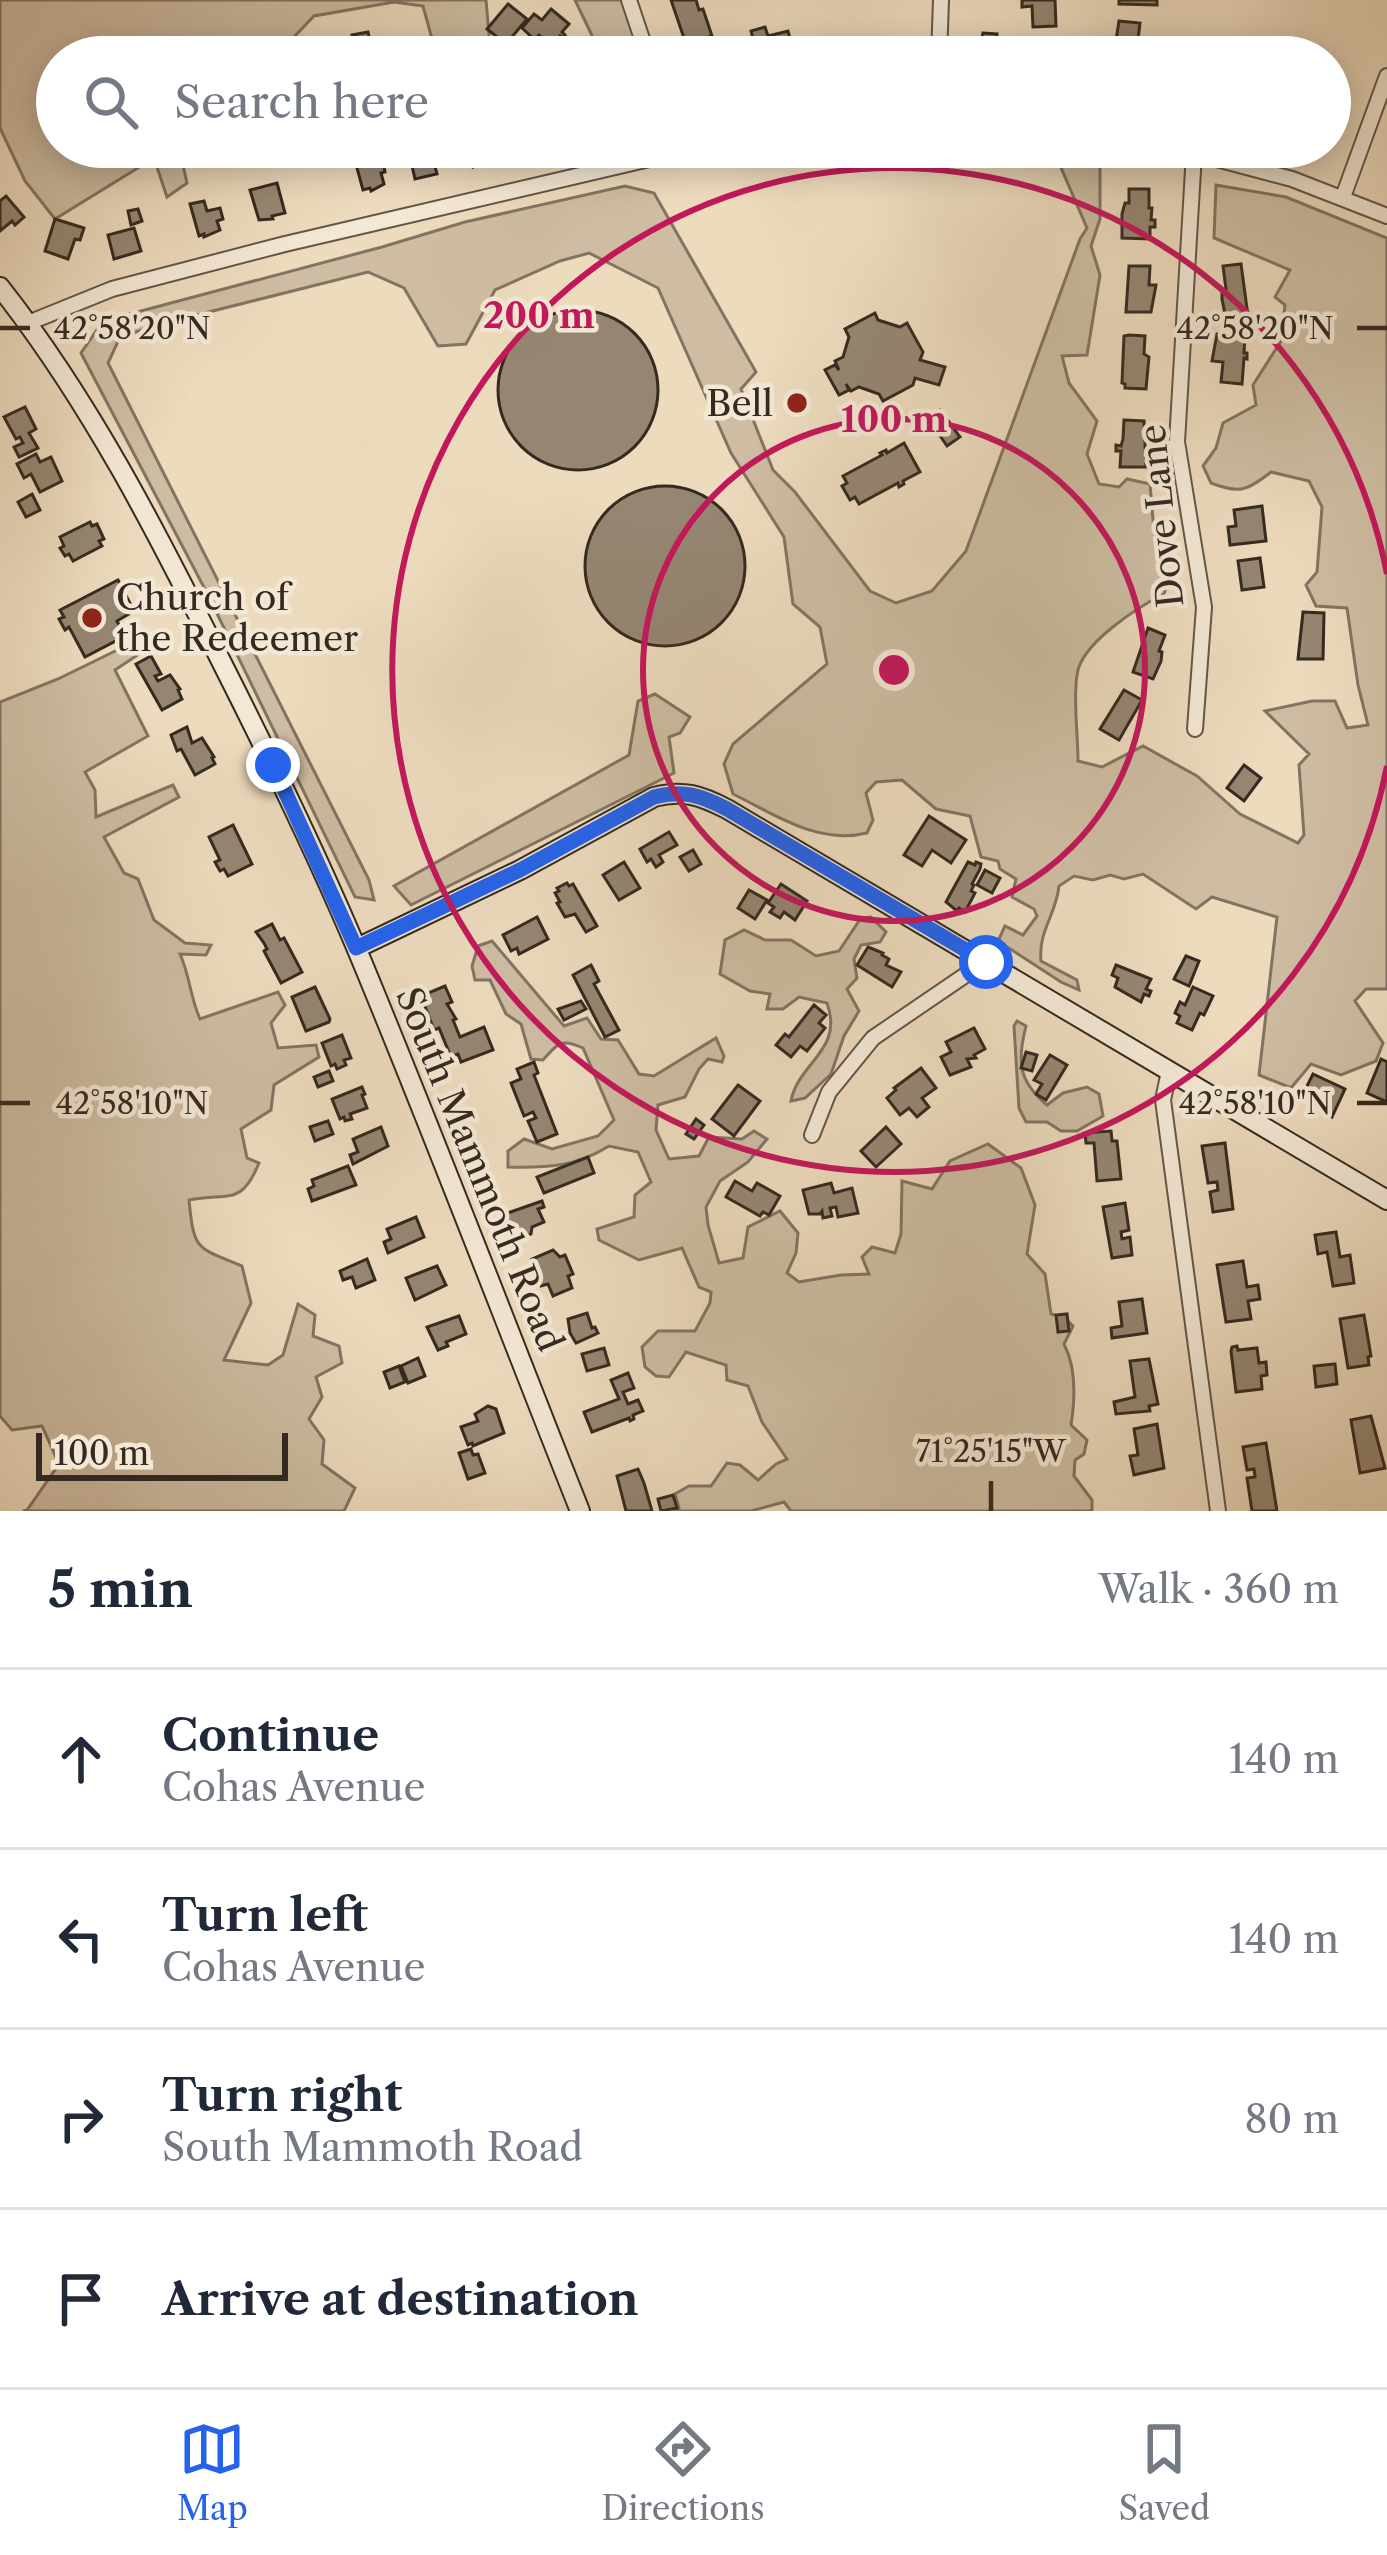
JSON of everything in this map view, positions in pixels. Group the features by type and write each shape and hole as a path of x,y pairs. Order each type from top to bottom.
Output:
{"main road":[{"name":"South Mammoth Road","path":"0,287 109,451 273,765 356,948 580,1511"},
{"path":"356,948 520,870 654,797 692,794 727,809 1387,1200"}],"street":[{"path":"628,0 641,36"},
{"path":"940,36 941,0"},
{"path":"1343,197 1387,76"},
{"path":"28,323 112,289 600,168"},
{"name":"Dove Lane","path":"1193,168 1177,442 1204,607 1195,729"},
{"path":"1251,168 1387,216"},
{"path":"812,1135 829,1092 873,1039 986,962"},
{"path":"1169,1070 1163,1100 1218,1511"}],"shaded area":[{"path":"0,0 486,0 489,36 431,36 423,6 394,2 314,16 295,36 36,36 36,168 138,168 55,219 25,181 0,128"},
{"path":"575,0 629,0 641,36 592,36"},
{"path":"157,168 184,168 187,183 167,197"},
{"path":"1061,168 1100,168 1100,219 1091,246 1100,275 1087,355 1062,356 1069,383 1097,421 1087,454 1099,484 1119,487 1127,479 1150,484 1156,554 1168,581 1164,594 1112,628 1081,663 1075,696 1078,761 1102,767 1143,746 1197,776 1240,814 1298,843 1304,835 1299,765 1309,754 1265,711 1335,701 1347,728 1368,725 1347,608 1316,606 1306,585 1317,572 1322,507 1309,481 1271,472 1249,487 1229,489 1211,483 1203,466 1216,448 1223,423 1256,405 1253,385 1281,341 1285,305 1275,297 1290,270 1214,238 1216,185 1286,197 1387,238 1387,987 1366,989 1355,1001 1383,1043 1376,1061 1341,1075 1311,1064 1291,1088 1259,1075 1277,917 1212,897 1196,909 1143,874 1093,880 1074,876 1059,886 1042,941 1041,961 1077,980 1079,990 998,941 1005,926 1023,935 1037,916 1034,909 1012,897 1016,879 1000,869 998,861 981,857 970,816 936,809 902,780 876,782 866,793 873,820 867,833 831,835 798,826 733,794 724,764 733,744 827,664 820,627 793,604 784,537 731,453 658,288 589,253 495,290 466,344 438,346 404,288 368,272 120,337 108,363 369,880 374,900 355,897 208,595 81,353 103,321 465,222 625,186 654,193 756,372 741,389 773,470 870,591 896,603 932,591 966,551 1087,228"},
{"path":"146,636 151,646 115,670 148,736 85,772 95,790 96,817 173,785 179,797 104,837 124,873 138,879 154,920 185,943 211,945 206,955 180,954 200,1019 278,992 285,1005 271,1023 278,1048 316,1045 319,1057 274,1085 271,1110 241,1129 247,1158 259,1163 246,1186 232,1195 189,1200 200,1245 242,1266 251,1303 224,1360 268,1365 283,1355 298,1304 315,1315 313,1336 339,1346 342,1363 316,1377 322,1397 309,1419 324,1440 322,1464 355,1488 344,1511 23,1511 59,1464 42,1426 12,1430 0,1416 0,702"},
{"path":"655,694 690,717 680,733 669,737 674,773 411,905 394,886 629,755 638,701"},
{"path":"871,917 886,932 880,942 861,945 854,959 857,978 847,989 859,1011 831,1074 805,1098 791,1101 830,1033 827,1003 799,997 783,1009 767,1009 770,994 750,991 720,974 725,940 744,930 765,940 791,940 816,956 839,951 861,918"},
{"path":"492,941 564,1026 587,1018 601,1039 618,1040 639,1074 654,1076 716,1038 722,1062 708,1059 685,1097 658,1105 656,1130 669,1159 699,1156 709,1137 742,1139 754,1131 767,1139 748,1162 720,1181 706,1207 719,1263 743,1258 748,1227 780,1211 798,1233 787,1273 799,1282 869,1274 862,1257 872,1247 895,1253 901,1234 902,1181 932,1189 950,1161 988,1144 1021,1168 1035,1205 1027,1254 1045,1274 1051,1314 1073,1326 1064,1344 1074,1384 1071,1425 1087,1440 1084,1454 1075,1460 1074,1476 1092,1500 1092,1511 791,1511 784,1502 751,1511 675,1511 679,1508 675,1494 689,1486 711,1486 727,1463 740,1465 758,1480 787,1459 762,1422 748,1386 727,1380 726,1365 686,1352 669,1377 656,1376 645,1367 642,1347 658,1331 695,1331 711,1292 699,1287 682,1248 639,1260 599,1240 597,1229 634,1217 635,1195 651,1182 638,1152 609,1146 560,1165 508,1167 508,1151 524,1139 552,1149 598,1136 614,1120 583,1048 565,1043 543,1060 531,1059 521,1024 506,1014 490,980 475,980 472,966 478,946"},
{"path":"1017,1021 1026,1026 1022,1070 1037,1096 1047,1105 1063,1093 1087,1087 1099,1094 1103,1116 1077,1131 1061,1131 1047,1122 1026,1122 1019,1108"}],"building":[{"path":"671,0 696,0 712,36 683,36"},
{"path":"1022,0 1055,0 1056,26 1033,27 1032,6 1022,7"},
{"path":"1119,0 1157,0 1157,5 1119,4"},
{"path":"508,4 527,19 513,36 496,36 487,29"},
{"path":"551,9 569,24 562,32 565,35 531,36 522,28 534,14 542,20"},
{"path":"1119,21 1140,23 1138,36 1117,36"},
{"path":"765,27 768,36 752,36 751,31"},
{"path":"357,168 384,168 384,184 363,190"},
{"path":"412,168 435,168 437,174 415,179"},
{"path":"277,183 285,213 259,220 250,190"},
{"path":"1129,189 1149,189 1151,220 1155,220 1150,239 1122,238"},
{"path":"6,196 24,217 0,231 0,201"},
{"path":"204,201 207,211 220,208 223,219 217,221 220,230 204,237 199,236 190,204"},
{"path":"138,209 142,221 131,225 128,211"},
{"path":"55,219 84,228 68,259 45,251"},
{"path":"134,228 141,251 114,259 108,235"},
{"path":"1241,264 1248,316 1226,319 1223,266"},
{"path":"1129,266 1150,266 1149,285 1156,285 1151,312 1126,312"},
{"path":"578,310 609,316 634,334 652,359 658,390 652,421 634,446 609,464 578,470 547,464 522,446 504,421 498,390 504,359 522,334 547,316"},
{"path":"875,313 878,320 900,327 907,323 923,352 920,360 945,367 939,385 915,378 913,385 883,401 879,394 859,387 851,391 846,384 849,390 839,395 825,370 835,365 839,370 835,361 843,357 849,337 845,329"},
{"path":"1217,334 1245,336 1242,384 1221,382 1223,362 1212,361"},
{"path":"1124,336 1145,336 1144,354 1149,357 1146,389 1125,388 1122,383"},
{"path":"25,407 36,429 29,433 38,448 19,457 14,447 23,443 4,417"},
{"path":"940,410 960,437 947,446 928,418"},
{"path":"1124,420 1144,421 1146,467 1120,467 1121,451 1116,451 1116,445 1121,446"},
{"path":"904,443 920,472 859,504 855,497 850,500 842,486 847,483 843,476"},
{"path":"36,454 40,462 51,457 62,481 40,492 31,474 24,478 17,464"},
{"path":"665,486 696,492 721,510 739,535 745,566 739,597 721,622 696,640 665,646 634,640 609,622 591,597 585,566 591,535 609,510 634,492"},
{"path":"32,494 40,510 26,517 18,502"},
{"path":"1262,506 1266,541 1230,545 1228,527 1236,526 1234,510"},
{"path":"90,522 97,524 102,546 73,561 60,548 64,546 60,537"},
{"path":"1260,558 1264,587 1242,590 1238,561"},
{"name":"Church of the Redeemer","path":"118,580 134,611 117,621 125,636 85,657 69,627 65,630 59,619 64,617 60,610"},
{"path":"1303,612 1324,613 1323,659 1298,659"},
{"path":"1148,628 1165,635 1153,679 1133,672"},
{"path":"151,656 161,674 155,676 158,681 170,675 180,689 182,699 162,710 136,664"},
{"path":"1124,690 1142,700 1119,740 1100,729"},
{"path":"187,727 192,743 202,738 214,757 215,764 195,775 171,735"},
{"path":"1244,765 1261,778 1244,801 1227,788"},
{"path":"929,816 966,840 951,863 932,850 922,866 904,855"},
{"path":"233,825 252,864 228,876 215,862 220,860 209,837"},
{"path":"669,832 677,845 659,855 663,862 656,867 640,849"},
{"path":"693,850 701,864 689,871 680,857"},
{"path":"624,862 640,888 619,900 603,875"},
{"path":"968,862 981,864 972,884 975,893 965,912 957,911 946,902"},
{"path":"985,870 1000,878 992,893 977,885"},
{"path":"573,884 597,926 586,932 575,914 565,917 557,903 557,888"},
{"path":"781,884 807,901 795,920 784,912 780,918 770,912 774,907 768,903"},
{"path":"749,890 767,900 755,919 738,908"},
{"path":"537,917 548,939 519,954 517,948 511,951 503,935"},
{"path":"272,924 302,972 281,983 256,932"},
{"path":"868,947 883,953 889,959 886,965 901,972 892,987 857,965"},
{"path":"1186,956 1199,961 1189,986 1174,979"},
{"path":"591,965 599,981 594,984 619,1030 605,1037 573,975"},
{"path":"1116,965 1151,979 1146,989 1151,991 1149,996 1144,994 1141,1002 1115,987"},
{"path":"445,986 460,1037 484,1027 493,1050 461,1062 458,1054 451,1057 421,996"},
{"path":"315,987 330,1019 306,1031 292,997"},
{"path":"1193,987 1213,996 1192,1030 1177,1023 1180,1016 1175,1013 1180,1002 1185,1005"},
{"path":"581,1001 586,1009 564,1020 558,1009"},
{"path":"814,1005 826,1015 819,1023 825,1028 807,1051 800,1046 791,1057 776,1045 785,1034 789,1037"},
{"path":"974,1028 985,1049 967,1059 971,1067 950,1075 941,1057 951,1052 946,1042"},
{"path":"342,1035 351,1058 337,1069 331,1066 322,1043"},
{"path":"1026,1052 1037,1055 1032,1071 1021,1068"},
{"path":"1050,1055 1067,1065 1046,1100 1036,1094 1042,1084 1034,1080"},
{"path":"1381,1059 1387,1062 1387,1102 1367,1093"},
{"path":"534,1062 538,1073 534,1075 557,1134 537,1142 528,1121 536,1118 533,1112 524,1116 511,1083 521,1079 517,1069"},
{"path":"921,1068 936,1088 922,1098 929,1107 917,1117 909,1108 900,1115 887,1098"},
{"path":"329,1071 333,1081 318,1087 314,1077"},
{"path":"1313,1074 1345,1089 1332,1117 1314,1104 1318,1096 1305,1090"},
{"path":"738,1085 760,1101 734,1136 712,1119"},
{"path":"362,1087 367,1108 350,1114 352,1119 340,1119 332,1099"},
{"path":"696,1119 704,1125 694,1139 686,1134"},
{"path":"328,1121 333,1134 315,1141 310,1127"},
{"path":"381,1127 388,1146 353,1164 350,1155 358,1152 353,1139"},
{"path":"886,1127 901,1144 876,1167 861,1151"},
{"path":"1111,1131 1112,1141 1117,1141 1121,1179 1097,1181 1094,1143 1086,1143 1085,1133"},
{"path":"1225,1143 1233,1209 1213,1212 1210,1192 1218,1190 1217,1182 1208,1183 1202,1146"},
{"path":"588,1157 594,1173 544,1193 537,1177"},
{"path":"348,1166 356,1185 312,1201 308,1189 314,1186 312,1180"},
{"path":"735,1181 752,1191 757,1183 780,1196 769,1215 763,1212 760,1216 726,1197"},
{"path":"831,1183 834,1193 852,1188 858,1213 838,1217 836,1207 830,1208 832,1216 823,1218 822,1211 809,1214 803,1190"},
{"path":"542,1201 544,1207 538,1209 544,1222 532,1227 531,1234 520,1238 518,1232 513,1234 505,1214"},
{"path":"1125,1203 1129,1230 1121,1232 1122,1239 1130,1237 1132,1255 1112,1258 1103,1207"},
{"path":"416,1217 424,1237 388,1253 387,1229"},
{"path":"1336,1232 1340,1257 1350,1255 1354,1283 1333,1286 1327,1252 1318,1254 1315,1235"},
{"path":"553,1250 560,1257 565,1255 573,1274 568,1276 572,1288 553,1296 548,1284 541,1286 532,1259"},
{"path":"367,1259 375,1280 356,1288 352,1277 343,1280 340,1271"},
{"path":"1243,1261 1247,1287 1258,1285 1260,1299 1248,1301 1251,1319 1226,1322 1217,1265"},
{"path":"437,1266 446,1285 415,1300 406,1278"},
{"path":"1142,1299 1147,1333 1112,1338 1111,1328 1122,1326 1119,1302"},
{"path":"587,1313 598,1333 576,1343 568,1319"},
{"path":"1067,1314 1069,1331 1058,1332 1056,1315"},
{"path":"1364,1315 1369,1365 1348,1368 1340,1319"},
{"path":"459,1316 466,1334 438,1350 427,1327"},
{"path":"1237,1346 1238,1350 1257,1348 1259,1363 1266,1362 1262,1389 1236,1392 1231,1351"},
{"path":"604,1348 609,1365 587,1371 582,1354"},
{"path":"418,1358 425,1376 408,1383 401,1366"},
{"path":"1149,1359 1158,1404 1149,1406 1150,1411 1116,1414 1114,1402 1135,1397 1130,1361"},
{"path":"1335,1364 1337,1384 1316,1387 1314,1366"},
{"path":"399,1366 405,1382 390,1388 384,1372"},
{"path":"628,1373 634,1388 623,1392 628,1404 638,1400 643,1411 630,1421 592,1432 584,1412 619,1399 611,1380"},
{"path":"488,1406 496,1409 504,1433 468,1445 461,1427 478,1421 475,1414"},
{"path":"1371,1416 1385,1468 1360,1473 1351,1420"},
{"path":"1157,1424 1164,1468 1134,1475 1130,1456 1138,1455 1134,1429"},
{"path":"1266,1443 1277,1511 1252,1511 1247,1478 1255,1477 1254,1469 1247,1470 1243,1447"},
{"path":"471,1449 485,1473 468,1479 459,1453"},
{"path":"638,1469 652,1511 626,1511 617,1476"},
{"path":"673,1495 677,1508 661,1511 658,1499"}],"place":[{"name":"Bell","path":"797,403"},
{"name":"Church of the Redeemer","path":"92,618"}],"route":[{"path":"273,765 356,948 520,870 654,797 673,792 692,794 727,809 986,962"}]}
